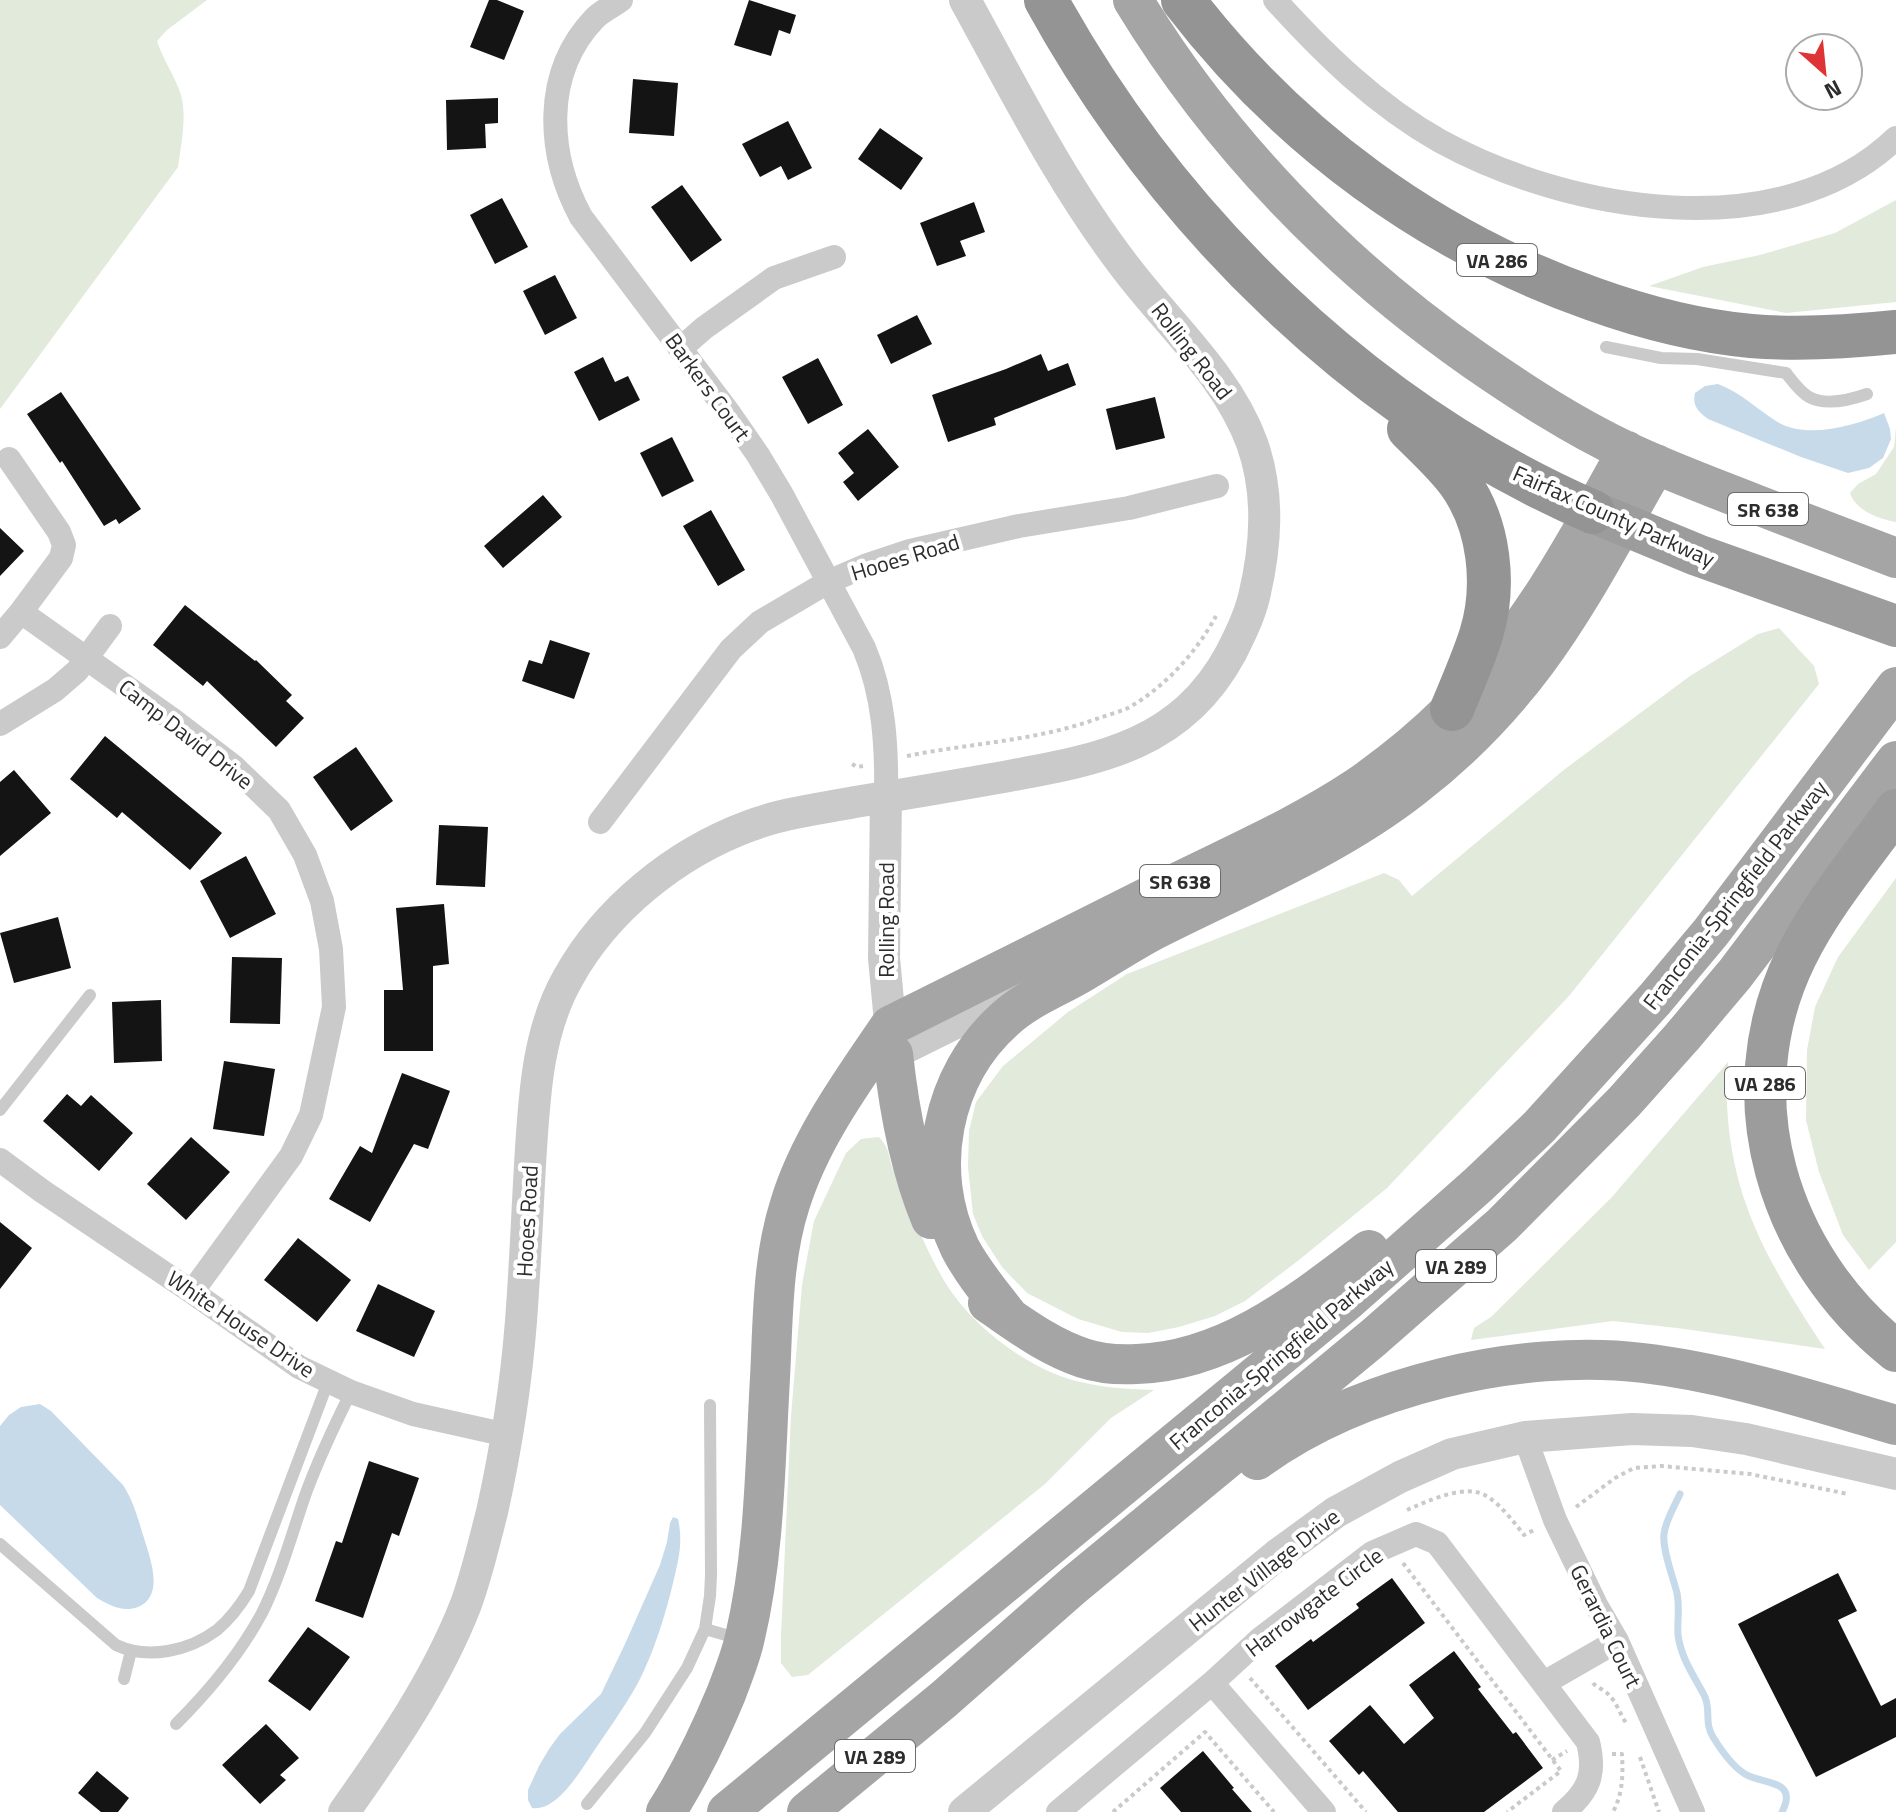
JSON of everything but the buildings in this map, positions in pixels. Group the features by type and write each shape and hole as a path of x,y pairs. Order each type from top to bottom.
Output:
{"highway":[{"name":"Fairfax County Parkway","path":"1046,0 1081,60 1166,178 1240,262 1285,306 1398,400 1468,446 1554,494 1697,555 1896,626"},
{"name":"VA 286","path":"1183,0 1266,95 1302,129 1371,184 1483,252 1537,278 1622,309 1711,331 1750,336 1787,356 1815,339 1896,332"},
{"path":"1333,349 1459,481 1475,509 1487,564 1489,600 1482,633 1452,709"},
{"name":"VA 286","path":"1896,810 1810,929 1795,959 1773,1023 1765,1085 1771,1152 1788,1208 1815,1261 1853,1312 1896,1351"}],"main road":[{"path":"1133,0 1172,59 1245,154 1280,194 1360,271 1452,345 1493,373 1577,426 1641,458"},
{"name":"SR 638","path":"892,1040 1320,810 1392,762 1482,678 1608,517 1641,458 1888,555"},
{"name":"SR 638","path":"1153,931 1343,835 1377,814 1448,759 1505,701 1536,662 1594,574 1608,517"},
{"name":"Franconia-Springfield Parkway","path":"727,1812 1348,1300 1424,1235 1539,1127 1646,1010 1711,932 1896,687"},
{"name":"Franconia-Springfield Parkway","path":"807,1812 1502,1225 1624,1102 1735,974 1896,761"},
{"path":"1009,1317 971,1266 945,1208 942,1139 954,1092 978,1048 1005,1018 1036,996 1153,931"},
{"path":"892,1040 902,1124 918,1182 936,1233 961,1277 975,1294 1046,1342 1082,1358 1123,1364 1169,1361 1213,1350 1241,1336 1332,1278 1453,1181 1542,1096 1616,1016 1711,932"},
{"path":"666,1812 701,1751 745,1640 759,1559 776,1271 784,1227 798,1181 817,1139 850,1085 892,1040"},
{"path":"943,1700 1086,1599 1265,1454 1336,1415 1418,1385 1516,1364 1612,1360 1714,1375 1896,1425"}],"street":[{"name":"Barkers Court","path":"621,0 597,16 581,36 566,65 559,88 555,136 567,189 581,217 758,455 864,648 875,674 886,749 886,797"},
{"name":"Rolling Road","path":"892,1040 883,930 886,797 1085,761 1134,744 1173,721 1207,690 1220,673 1251,611 1264,548 1262,481 1254,449 1240,415 1221,384 1125,267 1064,178 965,0"},
{"path":"1275,0 1347,74 1393,111 1439,140 1501,170 1542,185 1595,198 1648,206 1703,208 1777,199 1849,174 1896,138"},
{"path":"680,349 774,278 834,257"},
{"path":"0,637 61,558 64,545 59,532 9,459"},
{"name":"Hooes Road","path":"600,822 731,649 760,622 828,582 910,551 1019,526 1129,508 1217,486"},
{"name":"Camp David Drive","path":"21,612 233,766 279,810 305,855 322,901 331,949 334,1007 311,1115 291,1156 192,1292"},
{"path":"0,724 55,690 77,671 110,626"},
{"name":"Hooes Road","path":"344,1812 413,1709 449,1643 466,1605 480,1561 507,1435 521,1326 538,1076 551,1018 568,977 592,942 624,906 661,875 703,847 774,818 886,797"},
{"name":"SR 638","path":"892,1040 1153,931"},
{"name":"White House Drive","path":"0,1160 299,1367 351,1392 413,1414 507,1435"},
{"name":"Hunter Village Drive","path":"964,1812 1277,1555 1336,1512 1400,1477 1452,1454 1525,1437 1632,1429 1692,1431 1746,1439 1896,1474"},
{"name":"Gerardia Court","path":"1525,1437 1555,1520 1617,1641 1693,1812"},
{"name":"Harrowgate Circle","path":"1058,1812 1260,1639 1372,1553 1416,1534 1437,1543 1588,1742 1593,1760 1588,1783 1579,1800 1564,1812"},
{"path":"1548,1689 1617,1641"},
{"path":"1212,1683 1324,1812"}],"lane":[{"path":"1606,347 1661,358 1787,356 1800,389 1813,399 1838,401 1867,394"},
{"path":"0,1110 90,995"},
{"path":"0,1544 109,1641 131,1651 156,1653 179,1648 209,1635 235,1613 253,1582 328,1382"},
{"path":"176,1724 218,1679 256,1624 274,1587 324,1447 351,1392"},
{"path":"587,1804 645,1733 687,1668 705,1629 711,1575 710,1405"},
{"path":"705,1629 745,1640"},
{"path":"124,1679 131,1651"}],"path":[{"path":"852,764 857,767 1049,733 1127,708 1168,679 1203,639 1221,606"},
{"path":"1397,1560 1402,1561 1561,1771 1507,1812"},
{"path":"1247,1674 1366,1812"},
{"path":"1548,1689 1576,1690 1594,1682 1595,1687 1610,1696 1630,1734"},
{"path":"1113,1812 1205,1732 1274,1812"},
{"path":"1640,1756 1659,1812"}],"green space":[{"path":"0,0 207,0 157,41 183,103 178,167 0,409"},
{"path":"1896,200 1896,302 1786,313 1649,286 1703,267 1760,255 1835,233"},
{"path":"1896,427 1896,522 1863,509 1850,493 1858,484 1876,474 1894,447"},
{"path":"1779,628 1814,666 1819,684 1569,996 1387,1188 1245,1301 1215,1316 1179,1327 1148,1333 1122,1332 1078,1319 1027,1293 1002,1267 982,1236 973,1214 968,1167 969,1131 976,1102 1003,1066 1068,1012 1127,974 1384,873 1399,880 1412,896 1565,769 1690,676 1758,634"},
{"path":"1896,878 1896,1242 1869,1270 1843,1235 1819,1172 1806,1120 1807,1050 1815,1007 1838,957"},
{"path":"1728,1062 1730,1141 1746,1205 1772,1263 1825,1349 1613,1321 1471,1340 1474,1328 1491,1317 1611,1198"},
{"path":"879,1137 887,1149 893,1170 939,1272 958,1301 984,1328 1030,1362 1063,1377 1108,1387 1154,1390 1111,1418 1045,1484 808,1675 792,1677 781,1663 781,1636 791,1416 802,1285 814,1221 846,1153 861,1139"}],"water":[{"path":"1718,384 1776,421 1801,430 1830,429 1884,413 1891,439 1883,458 1869,468 1848,473 1708,419 1697,408 1695,393 1705,386"},
{"path":"40,1404 51,1411 123,1485 130,1498 153,1576 151,1594 138,1607 122,1609 97,1598 0,1505 0,1426 21,1407"},
{"path":"673,1517 678,1519 679,1527 677,1564 663,1619 644,1671 572,1783 549,1804 532,1808 528,1790 549,1749 601,1694 660,1565"}],"waterway":[{"path":"1680,1494 1666,1524 1664,1540 1677,1593 1678,1635 1682,1652 1705,1697 1713,1737 1740,1771 1783,1788 1786,1801 1782,1812"}]}
